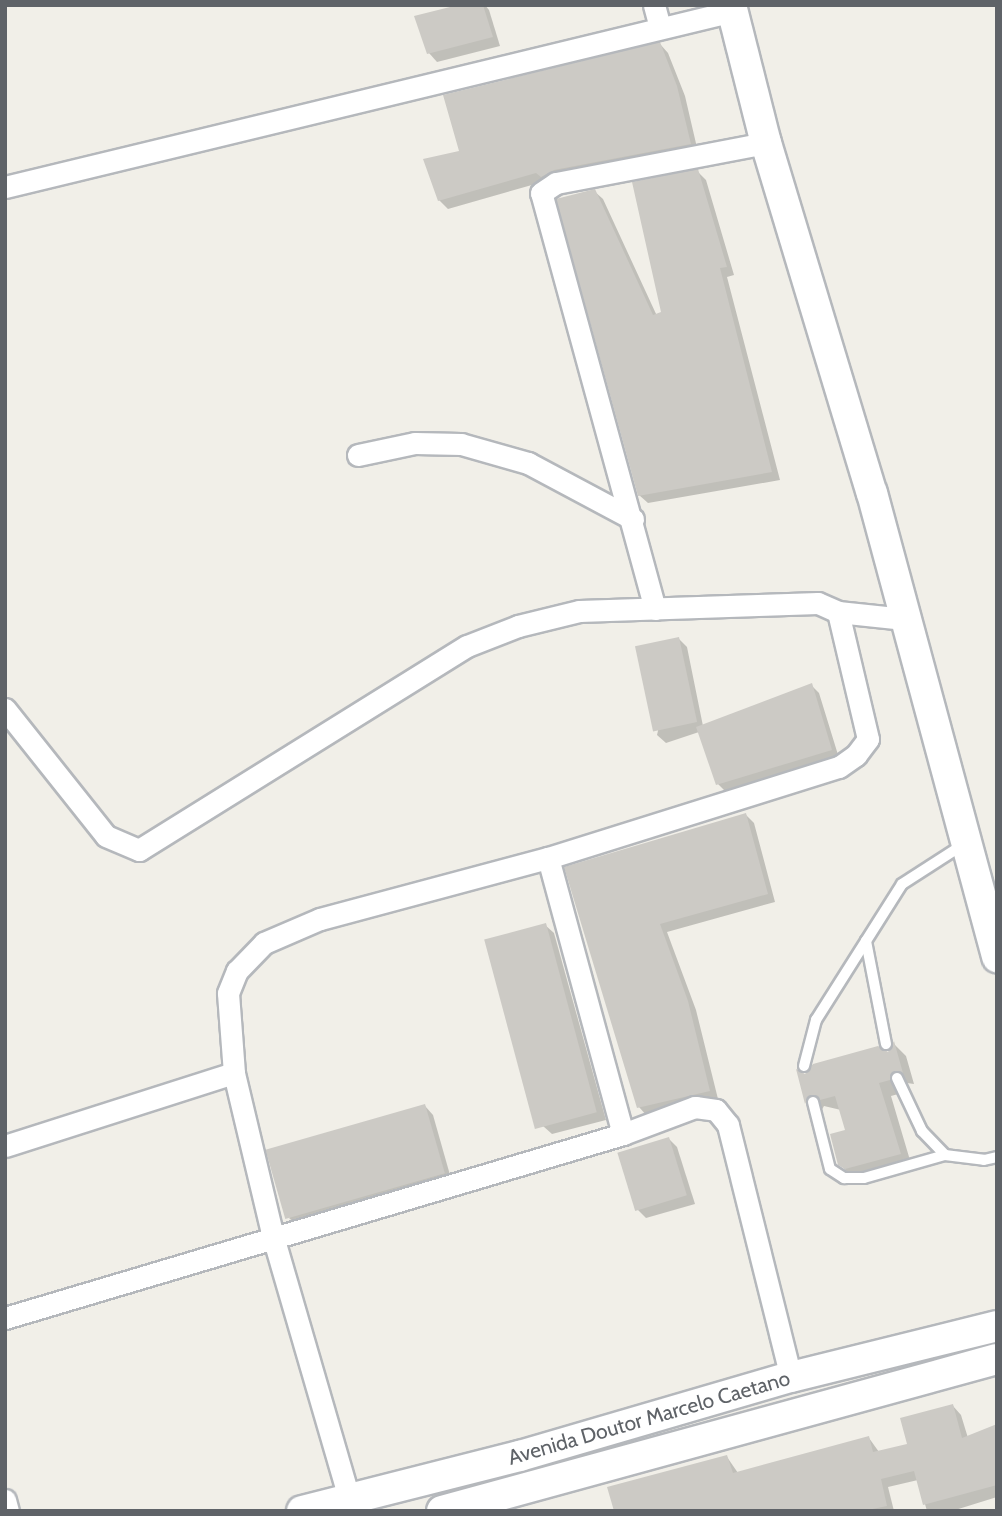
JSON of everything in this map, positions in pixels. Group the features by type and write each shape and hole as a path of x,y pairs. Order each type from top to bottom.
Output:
{"street":[{"path":"654,5 660,28"},
{"path":"5,187 660,28 732,8 766,143 905,619 968,842 997,957"},
{"path":"655,609 633,519 541,193 556,183 766,143"},
{"path":"358,455 415,443 461,444 528,463 633,519"},
{"path":"5,709 106,836 139,850 467,646 518,626 579,611 818,603 838,612 905,619"},
{"path":"351,1504 273,1237 234,1073 228,993 237,971 264,943 320,919 548,858 839,767 856,755 868,739 838,612"},
{"path":"548,858 623,1134"},
{"path":"5,1146 234,1073"},
{"path":"5,1318 623,1134 695,1107 716,1110 728,1125 792,1377"},
{"name":"Avenida Doutor Marcelo Caetano","path":"302,1511 351,1504 792,1377 997,1326"},
{"name":"Avenida Doutor Marcelo Caetano","path":"442,1511 997,1359"},
{"path":"5,1500 8,1511"}],"lane":[{"path":"804,1066 816,1020 902,884 968,842"},
{"path":"866,941 886,1044"},
{"path":"897,1078 922,1131 945,1155"},
{"path":"813,1102 830,1169 844,1178 864,1178 945,1155 997,1157"}],"building":[{"path":"458,5 483,5 493,37 427,54 414,16"},
{"path":"660,42 677,86 691,144 554,170 541,177 536,173 438,201 423,159 459,151 443,95"},
{"path":"698,169 727,267 720,268 772,472 638,496 556,199 595,189 653,315 661,312 632,182"},
{"path":"679,637 697,722 653,731 635,646"},
{"path":"812,683 832,750 716,785 696,727"},
{"path":"746,813 768,894 660,924 688,1001 710,1091 637,1108 564,867"},
{"path":"546,923 597,1112 535,1129 484,940"},
{"path":"894,1041 903,1073 894,1071 890,1080 879,1083 901,1154 845,1169 838,1165 830,1134 845,1130 835,1096 820,1100 810,1095 805,1104 796,1069 805,1074 813,1064 878,1046 888,1052"},
{"path":"425,1104 445,1173 285,1219 265,1150"},
{"path":"669,1137 687,1195 635,1211 617,1153"},
{"path":"953,1404 962,1438 997,1424 997,1485 923,1505 914,1471 881,1479 887,1506 863,1511 614,1511 607,1487 727,1455 733,1473 869,1436 873,1452 907,1444 900,1418"}]}
